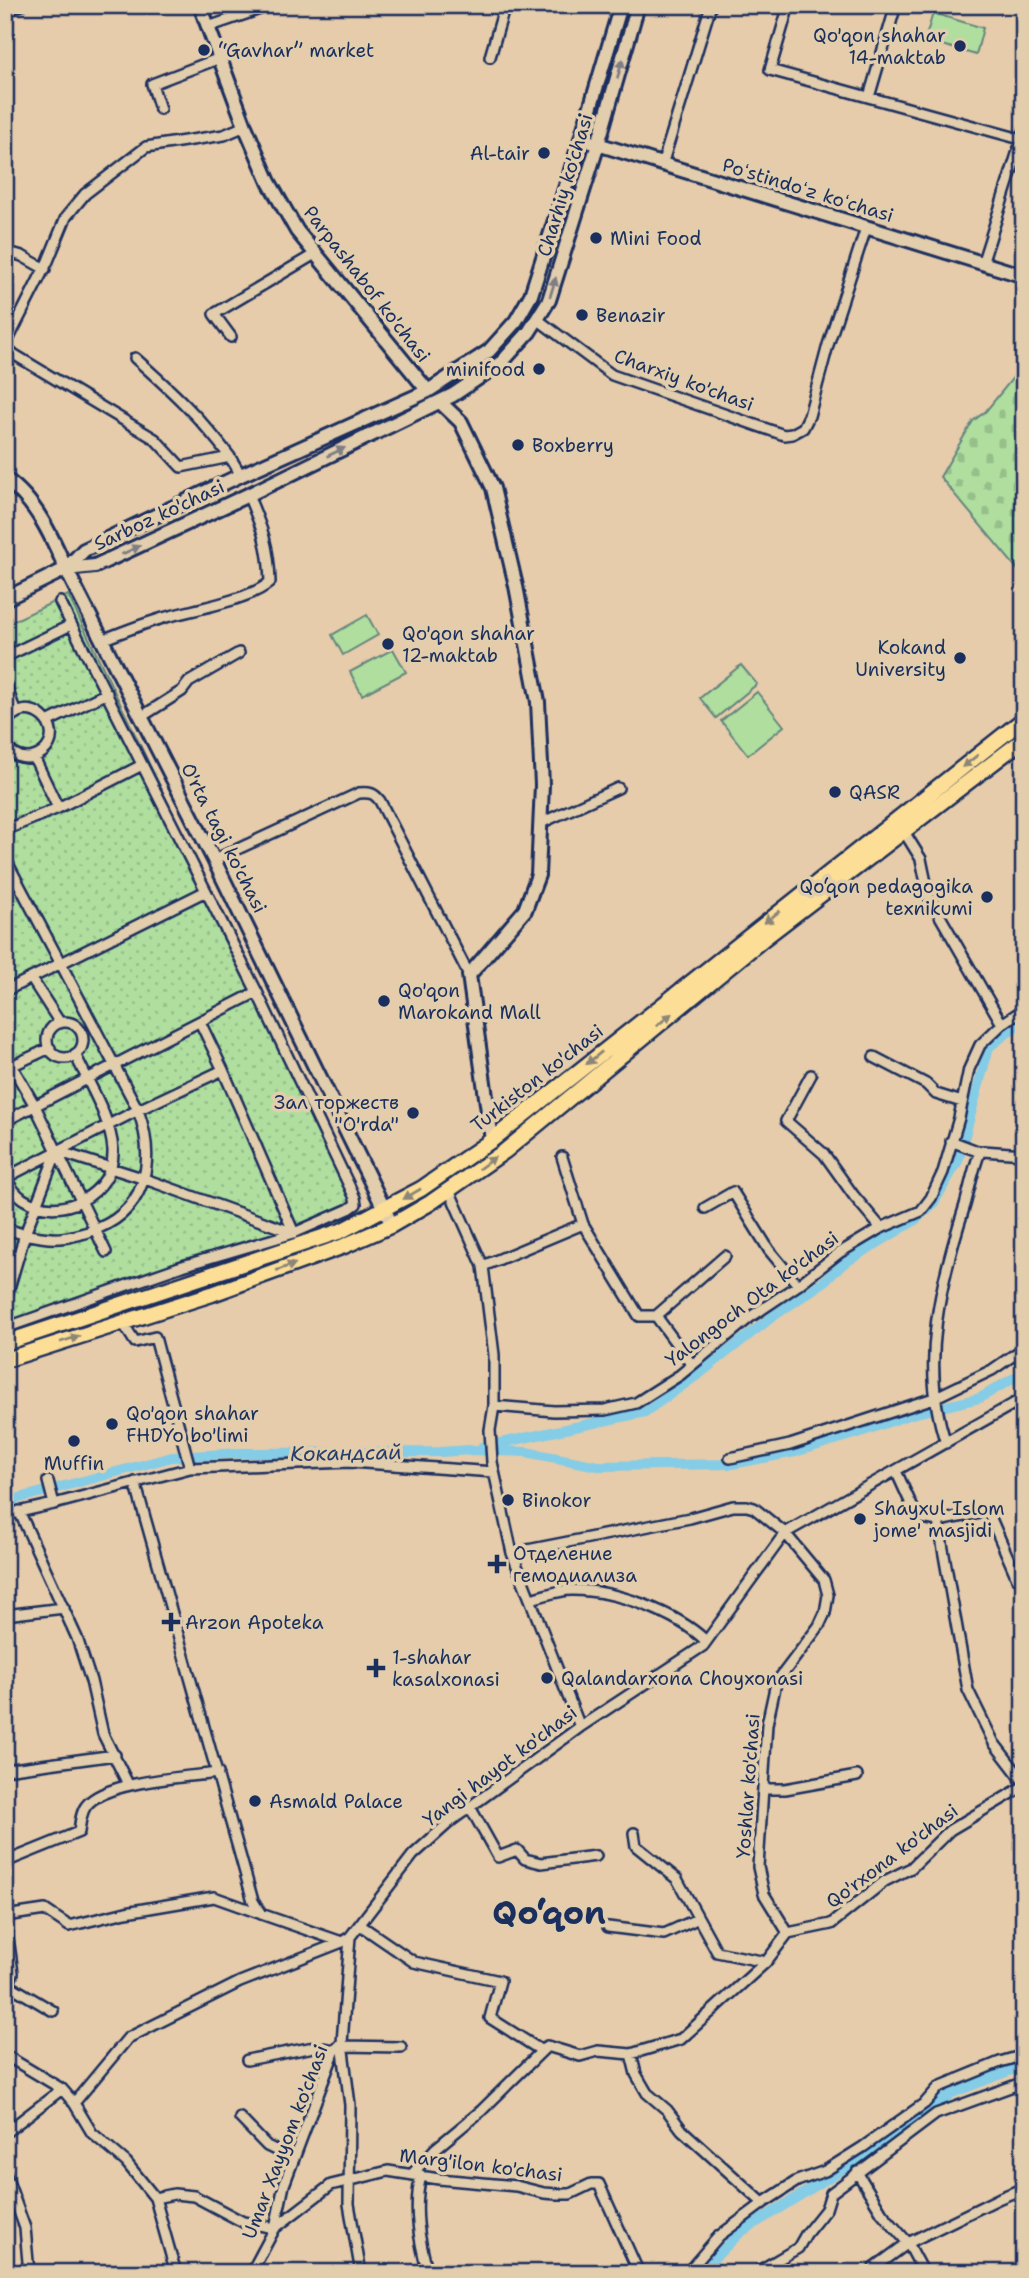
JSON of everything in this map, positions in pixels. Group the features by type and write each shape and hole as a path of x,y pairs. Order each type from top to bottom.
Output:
{"main road":[{"name":"Parpashabof ko'chasi","path":"200,5 245,127 269,182 297,231 428,391"},
{"name":"Charhiy ko'chasi","path":"489,351 516,321 531,295 621,5"},
{"name":"Charhiy ko'chasi","path":"502,362 529,332 549,300 638,5"},
{"name":"Poʻstindoʻz koʻchasi","path":"581,139 1024,276"},
{"name":"Sarboz ko'chasi","path":"66,569 84,550 241,475 428,391 489,351"},
{"name":"Sarboz ko'chasi","path":"66,569 95,566 248,495 440,402 502,362"},
{"path":"440,402 461,422 493,488 513,572 538,702 542,785 538,875 525,909 469,975 492,1140"},
{"name":"O'rta tagi ko'chasi","path":"5,478 14,485 51,535 214,860 392,1225"},
{"path":"5,599 66,569"},
{"name":"Turkiston ko'chasi","path":"5,1343 341,1231 421,1189 492,1140 1024,719"},
{"name":"Turkiston ko'chasi","path":"5,1360 309,1259 392,1225 449,1190 505,1150 752,948 1024,739"}],"street":[{"path":"5,11 22,5"},
{"path":"208,27 272,5"},
{"path":"490,57 505,5"},
{"path":"662,165 711,5"},
{"path":"789,5 770,70 1023,137 982,264"},
{"path":"869,97 896,5"},
{"path":"160,109 152,84 220,58"},
{"path":"230,457 181,467 155,439 5,348 45,269 66,217 85,194 146,147 224,135 245,127"},
{"name":"Charxiy ko'chasi","path":"537,320 612,375 784,435 792,435 803,428 809,416 828,345 866,228"},
{"path":"5,251 22,256 45,269"},
{"path":"231,337 214,314 315,254"},
{"path":"135,358 187,404 212,432 241,475"},
{"path":"102,640 162,618 234,599 265,587 270,582 265,533 248,495"},
{"path":"5,1328 179,1267 294,1233 356,1204 257,992 61,602"},
{"path":"5,656 71,625"},
{"path":"141,717 183,691 190,682 239,653"},
{"path":"5,682 16,713"},
{"path":"47,722 107,693"},
{"path":"5,724 16,713 32,711 39,713 47,722 51,733 50,741 41,754 34,757 18,757 11,753 5,744"},
{"path":"34,757 58,808"},
{"path":"5,830 58,808 142,765"},
{"path":"541,822 618,789"},
{"path":"214,860 359,793 375,794 469,975"},
{"path":"903,830 921,859 929,897 1002,1024"},
{"path":"5,858 138,1111 146,1133 147,1157 145,1180 134,1202 116,1220 58,1240 9,1230 5,1226"},
{"path":"5,991 206,891"},
{"path":"31,978 60,1023"},
{"path":"5,1121 257,992"},
{"name":"Yalongoch Ota ko'chasi","path":"494,1406 554,1411 605,1410 636,1403 680,1376 749,1318 798,1286 839,1253 881,1228 921,1211 932,1198 943,1171 953,1142 969,1069 979,1045 1024,1009"},
{"path":"200,1021 294,1233"},
{"path":"60,1023 72,1023 81,1031 83,1042 75,1054 63,1057 50,1048 48,1036 54,1026 60,1023"},
{"path":"8,1068 50,1048"},
{"path":"5,1054 8,1068 35,1106 106,1252"},
{"path":"75,1054 108,1125 113,1151 108,1174 102,1186 80,1202 66,1207 38,1205 22,1199 5,1178 108,1125 223,1070"},
{"path":"874,1057 926,1084 936,1094 962,1102"},
{"path":"811,1075 786,1121 824,1154 881,1228"},
{"path":"953,1142 976,1151 1024,1154"},
{"path":"57,1151 294,1233"},
{"path":"5,1302 25,1234 57,1151"},
{"path":"946,1443 934,1398 933,1356 951,1246 976,1151"},
{"path":"562,1157 583,1224 639,1316 656,1316 725,1256"},
{"path":"449,1190 484,1266 494,1355 494,1406 490,1430 493,1467 512,1553 580,1727"},
{"path":"705,1208 733,1192 769,1250 798,1286"},
{"path":"484,1266 583,1224"},
{"path":"656,1316 692,1365"},
{"path":"123,1323 135,1342 155,1336 190,1468"},
{"path":"730,1458 790,1445 934,1398 992,1370 1024,1348"},
{"name":"Yangi hayot ko'chasi","path":"346,1940 413,1855 452,1820 580,1727 703,1646 785,1533 1024,1398"},
{"path":"5,1515 190,1468 350,1462 493,1467"},
{"path":"896,1471 917,1517 938,1521 985,1511 989,1514 1017,1578"},
{"path":"47,1481 54,1504"},
{"path":"135,1482 253,1900 261,1914"},
{"name":"Yoshlar ko'chasi","path":"512,1553 740,1506 754,1508 785,1533 824,1580 828,1594 825,1613 819,1626 776,1683 767,1724 758,1867 764,1894 788,1933"},
{"path":"19,1511 77,1638 103,1734 128,1784"},
{"path":"938,1521 968,1690 994,1743 1024,1784"},
{"path":"530,1599 571,1590 603,1594 641,1604 672,1617 696,1630 706,1641"},
{"path":"5,1615 64,1608"},
{"path":"5,1770 115,1755"},
{"path":"5,1862 79,1832 84,1808 92,1800 128,1784 218,1773"},
{"path":"763,1789 785,1789 857,1776"},
{"name":"Qo'rxona ko'chasi","path":"788,1933 831,1924 885,1881 911,1868 950,1830 1024,1784"},
{"path":"470,1807 498,1857 517,1850 526,1859 541,1863 596,1856"},
{"path":"635,1833 636,1846 677,1879 716,1952 766,1962"},
{"path":"53,2011 7,1990 13,1973 5,1916 45,1910 69,1926 126,1912 214,1897 346,1940"},
{"path":"608,1927 664,1934 697,1919"},
{"path":"360,1925 414,1962 500,1981 490,2018 542,2051"},
{"path":"428,2273 419,2238 417,2174 435,2149 481,2111 547,2046 580,2056 598,2051 631,2054 681,2039 766,1962 788,1933"},
{"path":"74,2103 128,2038 240,1982 346,1940"},
{"name":"Umar Xayyom ko'chasi","path":"251,2273 275,2228 284,2185 293,2159 340,2046 346,1940"},
{"path":"340,2046 350,2105 349,2204 361,2273"},
{"path":"247,2060 314,2047 401,2048"},
{"path":"631,2054 636,2074 647,2093 667,2110 681,2130 764,2202"},
{"path":"5,2055 62,2089 92,2133 126,2162 155,2198 176,2273"},
{"path":"687,2273 719,2236 764,2202 797,2180 824,2171 863,2147 925,2103 939,2087 1024,2055"},
{"path":"755,2273 798,2248 826,2209 831,2193 936,2114 1024,2082"},
{"path":"5,2133 62,2089"},
{"path":"240,2118 267,2146 293,2159"},
{"name":"Marg'ilon ko'chasi","path":"275,2228 331,2185 388,2171 487,2185 516,2186 557,2194 570,2194 591,2184 599,2185 639,2273"},
{"path":"857,2172 882,2213 908,2243 924,2273"},
{"path":"5,2173 25,2228 29,2273"},
{"path":"874,2268 908,2243 1024,2188"},
{"path":"155,2198 174,2194 194,2196 243,2222 275,2228"}],"green space":[{"path":"933,13 983,28 976,55 925,40"},
{"path":"1024,364 1024,577 940,477 973,421 986,411"},
{"path":"68,595 361,1204 353,1213 319,1227 117,1291 79,1310 5,1335 5,625"},
{"path":"367,615 378,635 343,655 332,635"},
{"path":"393,649 406,672 362,695 350,672"},
{"path":"741,665 757,684 716,718 700,698"},
{"path":"757,692 784,726 748,755 721,721"}],"waterway":[{"path":"482,1447 645,1412 822,1283 843,1264 914,1221 933,1204 958,1161 989,1047 1024,1020"},
{"name":"Кокандсай","path":"5,1502 172,1457 243,1453 469,1450 526,1452 598,1466 732,1464 795,1452 908,1415 980,1398 1024,1372"},
{"path":"699,2273 741,2232 891,2139 952,2093 1024,2065"}],"place":[{"name":"Qo'qon shahar 14-maktab","path":"960,46"},
{"name":"“Gavhar” market","path":"204,50"},
{"name":"Al-tair","path":"544,153"},
{"name":"Mini Food","path":"596,238"},
{"name":"Benazir","path":"582,315"},
{"name":"minifood","path":"539,369"},
{"name":"Boxberry","path":"518,445"},
{"name":"Qo'qon shahar 12-maktab","path":"388,644"},
{"name":"Kokand University","path":"960,658"},
{"name":"QASR","path":"835,792"},
{"name":"Qo‘qon pedagogika texnikumi","path":"987,897"},
{"name":"Qo'qon Marokand Mall","path":"384,1001"},
{"name":"Зал торжеств \"O'rda\"","path":"413,1113"},
{"name":"Qo'qon shahar FHDYo bo'limi","path":"112,1424"},
{"name":"Muffin","path":"74,1441"},
{"name":"Binokor","path":"508,1500"},
{"name":"Shayxul Islom jome' masjidi","path":"860,1519"},
{"name":"Отделение гемодиализа","path":"497,1564"},
{"name":"Arzon Apoteka","path":"171,1622"},
{"name":"1-shahar kasalxonasi","path":"376,1668"},
{"name":"Qalandarxona Choyxonasi","path":"547,1678"},
{"name":"Asmald Palace","path":"255,1801"}],"district":[{"name":"Qo‘qon","path":"549,1912"}]}
